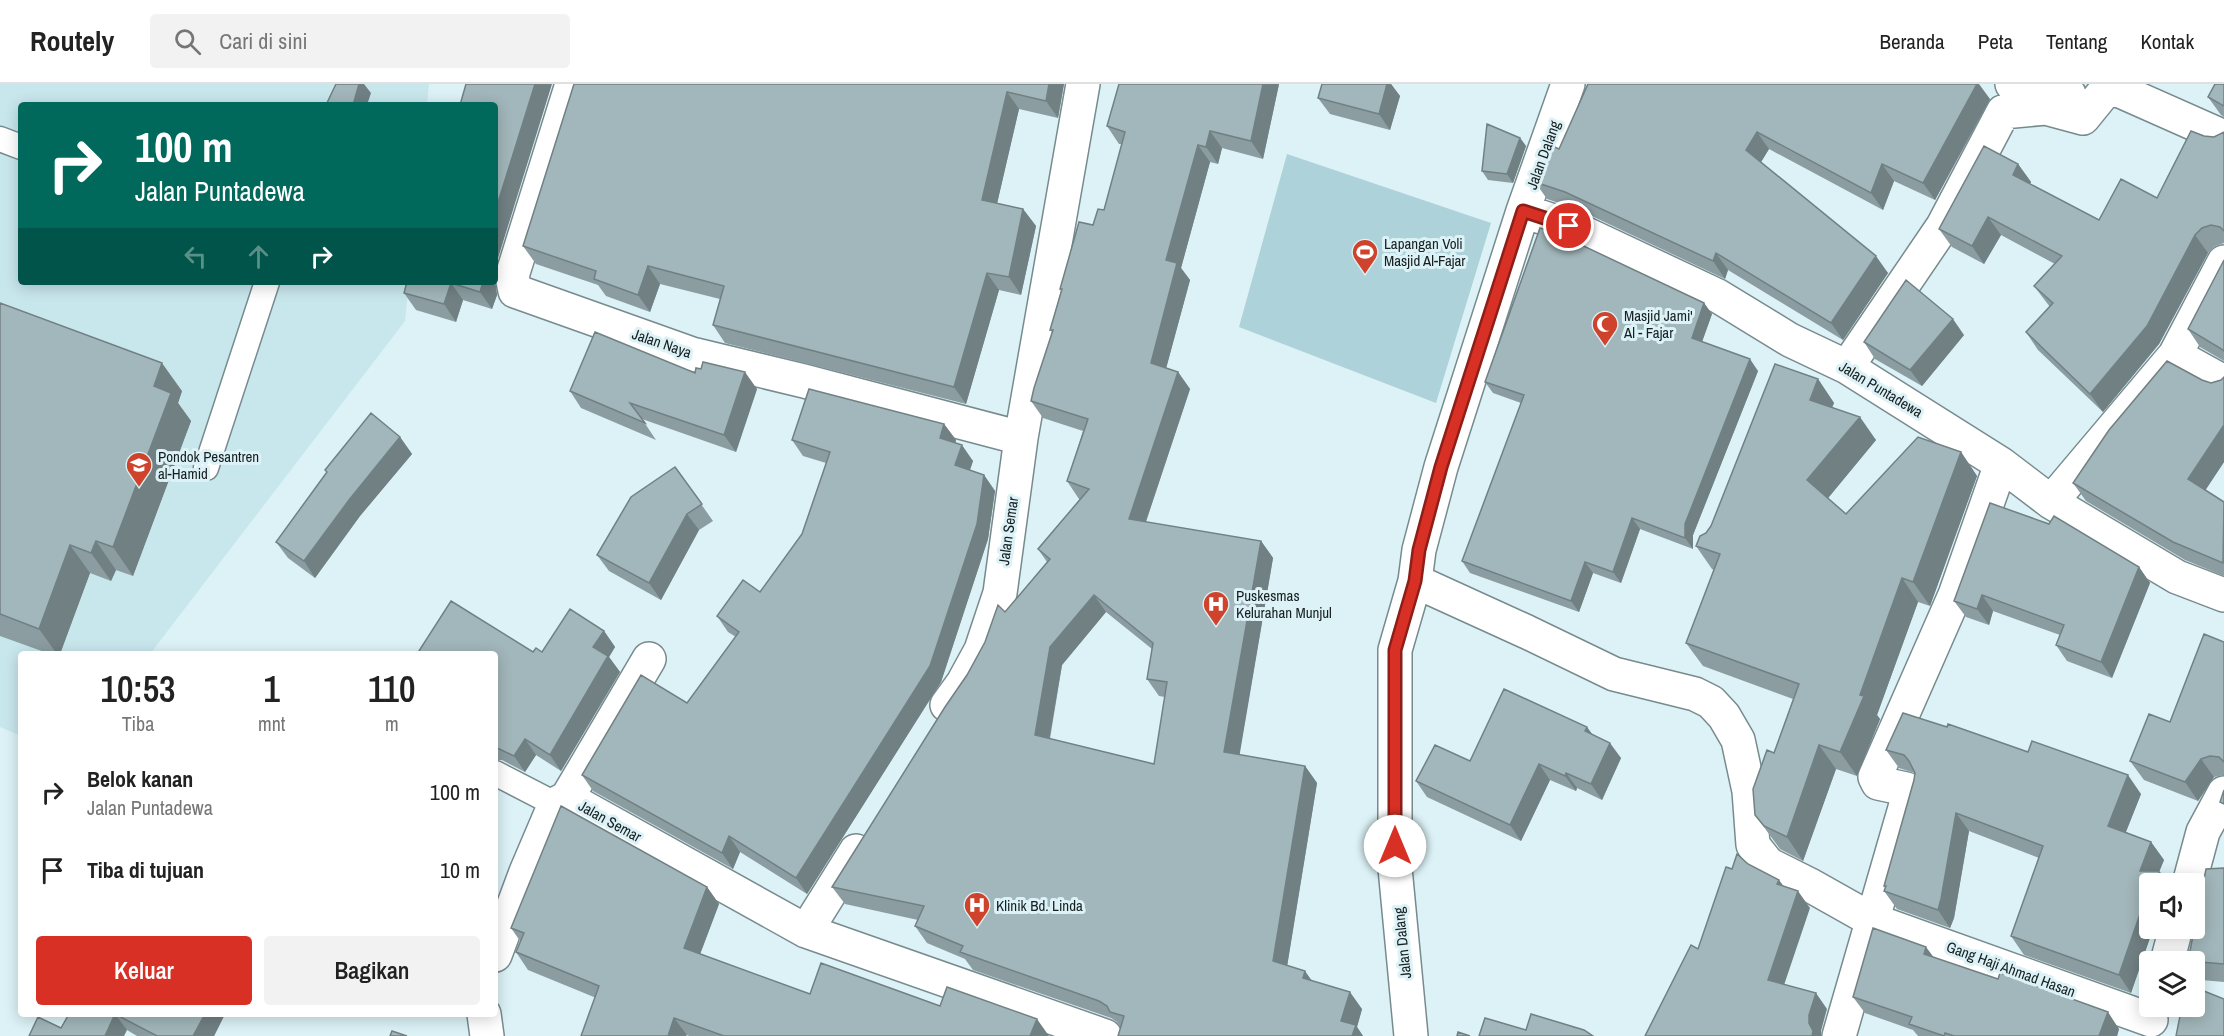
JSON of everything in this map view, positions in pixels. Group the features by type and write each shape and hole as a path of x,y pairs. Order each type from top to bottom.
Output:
{"street":[{"name":"Jalan Naya","path":"572,84 512,276 515,291 692,354 1021,438"},
{"name":"Jalan Semar","path":"929,734 963,683 981,650 1000,593 1021,438 1083,84"},
{"name":"Jalan Dalang","path":"1411,1036 1395,868 1395,650 1415,581 1419,550 1441,467 1523,211 1568,84"},
{"path":"2012,84 2050,94 2072,93 2089,84"},
{"path":"1847,367 1943,226 2003,112 2046,108 2083,118 2109,86 2224,137"},
{"name":"Jalan Puntadewa","path":"1523,211 1569,226 1718,296 1790,340 1847,367 2001,464 2051,502 2177,577 2224,595"},
{"path":"2051,502 2175,354 2224,262"},
{"path":"1777,372 1790,340"},
{"path":"2175,354 2224,382"},
{"path":"1839,1036 1909,794 1906,789 1878,783 1875,777 1955,595 2001,464"},
{"name":"Gang Haji Ahmad Hasan","path":"1415,581 1614,674 1695,694 1710,702 1724,716 1738,740 1749,791 1753,845 1768,864 1872,920 2150,1021"},
{"path":"498,947 526,872 561,801 649,659"},
{"path":"2194,873 2214,834 2224,793"},
{"name":"Jalan Semar","path":"561,801 806,931 1105,1036"},
{"path":"806,931 874,822"},
{"path":"484,1017 487,1036"}],"lane":[{"path":"0,139 18,146"},
{"path":"206,468 266,285"},
{"path":"498,774 561,801"}],"shaded area":[{"name":"Pondok Pesantren al-Hamid","path":"0,84 429,84 427,102 18,102 18,285 409,285 405,321 152,651 18,651 18,735 0,727"},
{"name":"Lapangan Voli Masjid Al-Fajar","path":"1287,154 1491,223 1436,403 1239,327"}],"building":[{"path":"336,84 359,84 354,102 327,102"},
{"path":"466,84 535,84 498,202 498,102 461,102"},
{"path":"574,84 1049,84 1046,101 1007,92 982,200 1023,209 1009,277 987,273 954,387 713,325 724,286 648,266 638,295 594,279 596,271 523,246"},
{"path":"1119,84 1263,84 1251,141 1210,131 1206,147 1198,145 1166,260 1177,263 1151,363 1178,372 1129,519 1261,541 1224,752 1305,766 1273,961 1305,971 1303,978 1350,992 1341,1021 1356,1025 1352,1036 1118,1036 1124,1016 1110,1012 1107,1006 1099,1001 960,952 963,946 915,926 924,906 832,887 967,675 985,642 998,605 1005,612 1050,559 1038,549 1089,489 1067,481 1088,419 1031,401 1053,330 1050,330 1079,222 1093,225 1098,209 1104,210 1125,132 1107,126","holes":["1094,595 1153,643 1147,679 1167,682 1154,764 1035,735 1050,647"]},
{"path":"1322,84 1387,84 1379,114 1318,98"},
{"path":"1588,84 1977,84 1923,183 1882,164 1871,193 1757,132 1746,150 1876,256 1831,323 1716,253 1713,261 1565,192 1535,182 1548,144 1559,149"},
{"path":"2215,84 2224,84 2224,106 2208,97"},
{"path":"1487,124 1520,138 1507,174 1482,171"},
{"path":"2191,131 2214,137 2224,132 2224,231 2220,227 2211,225 2202,228 2195,235 2147,326 2090,394 2026,332 2053,303 2034,286 2062,256 1988,217 1972,246 1939,229 1984,146 2018,164 2013,175 2099,220 2121,179 2157,198"},
{"name":"Masjid Jami' Al - Fajar","path":"1540,228 1554,232 1704,303 1692,338 1750,359 1685,524 1685,538 1632,518 1613,572 1585,562 1571,601 1462,561 1524,395 1485,382"},
{"path":"2224,260 2224,351 2188,329"},
{"path":"1906,280 1953,319 1910,370 1864,342"},
{"path":"406,285 450,285 444,304 404,293"},
{"path":"457,285 482,285 480,292"},
{"path":"0,303 162,363 154,386 171,393 113,547 96,541 91,553 70,545 39,629 0,614"},
{"path":"595,332 695,373 696,368 701,369 703,362 745,372 724,435 630,403 645,423 570,391"},
{"path":"2167,361 2211,383 2224,377 2224,425 2188,479 2224,502 2223,563 2173,542 2073,483 2109,430"},
{"path":"1775,364 1818,379 1810,400 1860,417 1807,480 1846,514 1918,437 1961,452 1913,582 1902,578 1860,695 1864,696 1840,752 1819,745 1787,837 1764,826 1755,815 1753,789 1767,750 1774,753 1799,684 1686,643 1720,554 1696,546 1700,536 1706,533 1711,526"},
{"path":"809,389 944,424 940,438 962,445 955,465 984,475 977,524 930,666 796,878 729,836 722,853 582,775 641,675 687,703 739,632 717,616 743,580 760,592 802,534 830,452 792,440"},
{"path":"371,413 400,437 304,561 276,542 327,472 325,470"},
{"path":"675,467 702,504 687,514 649,583 597,555 631,497"},
{"path":"1990,503 2049,524 2054,516 2139,567 2101,662 2056,645 2064,625 1982,595 1977,609 1954,601"},
{"path":"451,601 533,652 536,648 542,652 570,609 604,631 593,647 608,656 550,755 525,739 514,756 498,748 498,651 419,651"},
{"path":"2204,634 2224,642 2224,762 2219,757 2210,756 2201,759 2185,782 2130,761 2149,714 2170,722"},
{"path":"1504,689 1587,727 1585,731 1610,743 1591,784 1566,773 1565,776 1539,764 1510,825 1416,781 1435,745 1470,761"},
{"path":"1903,713 1947,727 1948,724 2028,752 2032,741 2128,775 2108,826 2151,842 2140,871 2160,873 2139,873 2139,917 2119,975 2011,936 2043,846 1956,813 1938,910 1884,891 1915,773 1904,755 1886,750"},
{"path":"2224,790 2224,804 2220,802"},
{"path":"561,806 707,887 684,948 810,994 821,963 940,1006 947,987 1037,1019 1030,1036 724,1036 674,1018 668,1036 581,1036 599,986 516,952 524,933 511,928"},
{"path":"1737,854 1748,864 1779,880 1777,884 1798,891 1768,980 1816,993 1809,1015 1812,1036 1645,1036 1691,945 1698,949 1726,867 1732,869"},
{"path":"2224,868 2224,964 2205,962 2205,951 2190,951 2192,939 2205,939 2206,869"},
{"path":"1873,928 1926,947 1924,954 1998,979 2000,973 2108,1012 2099,1036 1954,1036 1945,1033 1944,1036 1909,1024 1912,1017 1853,997"},
{"path":"2205,991 2224,999 2224,1036 2176,1036 2180,1017 2205,1017"},
{"path":"1531,1014 1584,1030 1593,1036 1479,1036 1485,1018 1526,1030"},
{"path":"38,1017 61,1028 67,1017 114,1017 105,1036 29,1036"},
{"path":"121,1017 203,1017 193,1036 157,1036"},
{"path":"392,1031 407,1036 390,1036"},
{"path":"1458,1032 1470,1036 1457,1036"}],"place":[{"name":"Lapangan Voli Masjid Al-Fajar","path":"1365,275"},
{"name":"Masjid Jami' Al - Fajar","path":"1605,347"},
{"name":"Pondok Pesantren al-Hamid","path":"139,488"},
{"name":"Puskesmas Kelurahan Munjul","path":"1216,627"},
{"name":"Klinik Bd. Linda","path":"977,928"}],"route":[{"path":"1395,846 1395,650 1415,581 1419,550 1441,467 1523,211 1569,226"}]}
